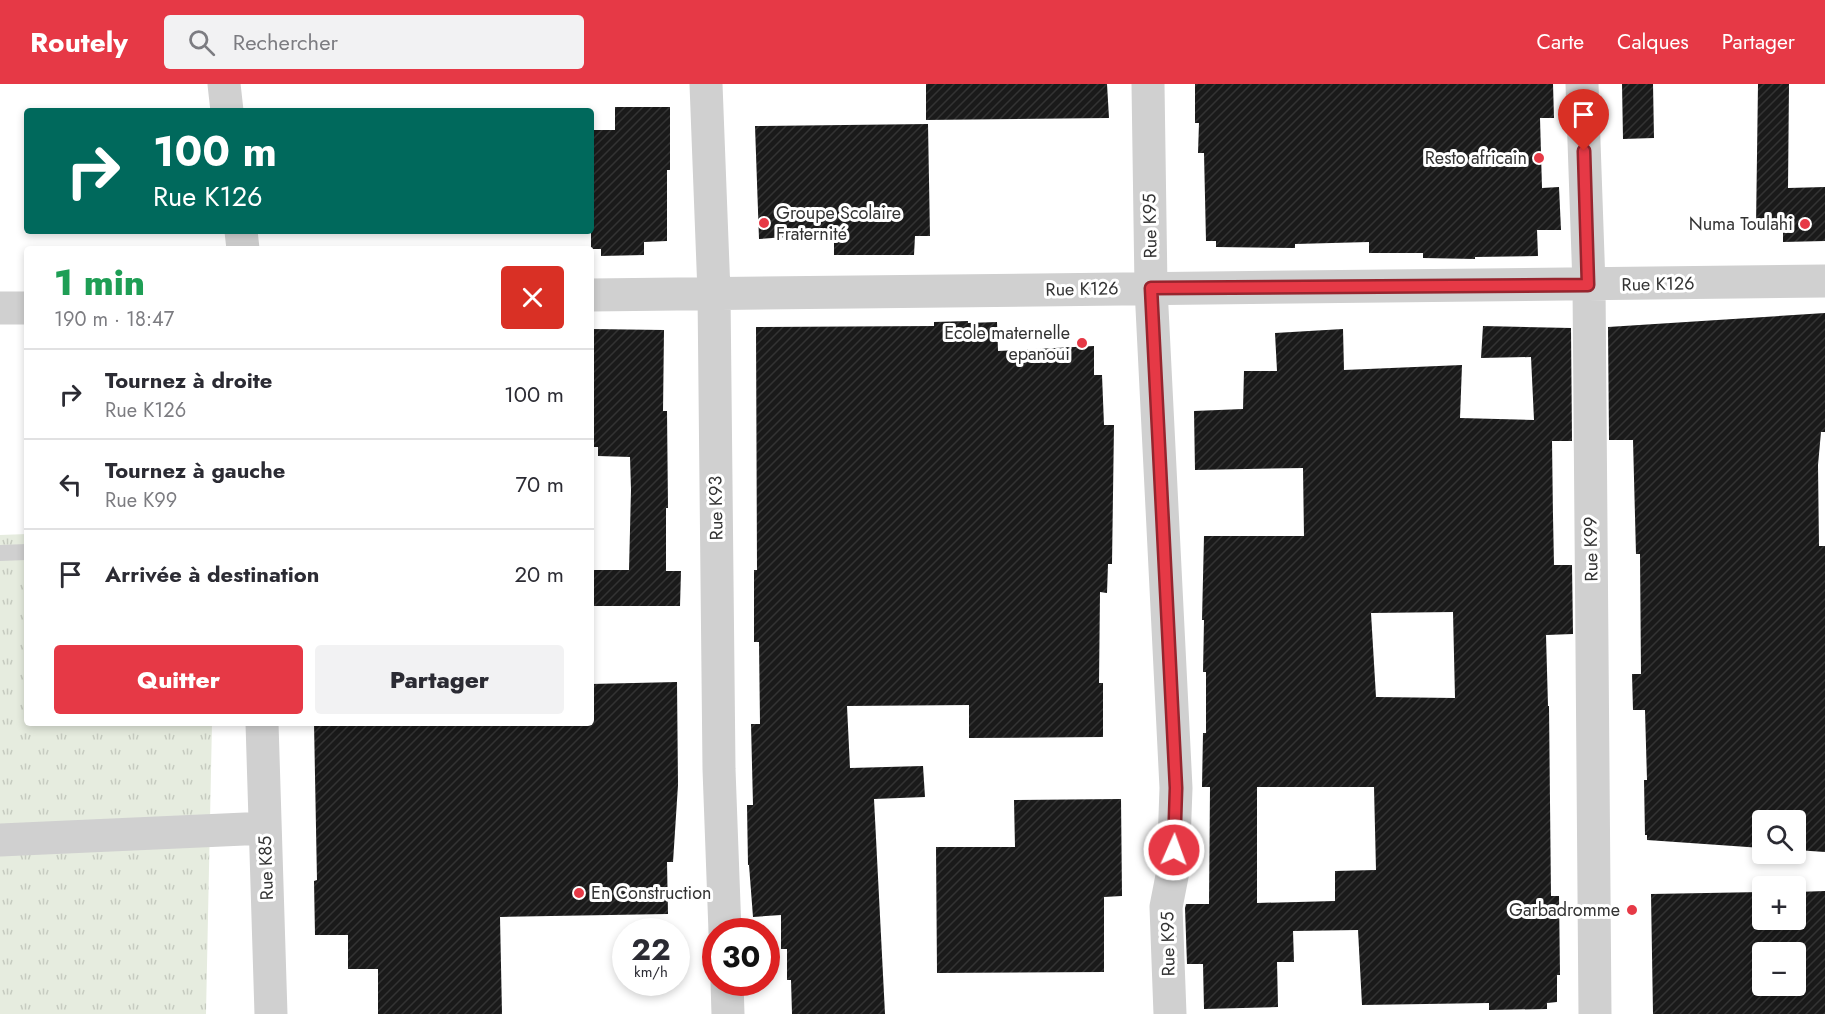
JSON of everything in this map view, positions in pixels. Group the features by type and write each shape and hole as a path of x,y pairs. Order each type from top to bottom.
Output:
{"street":[{"path":"224,84 227,108"},
{"name":"Rue K93","path":"706,84 714,293 719,769 724,918"},
{"name":"Rue K95","path":"1148,84 1151,288 1176,788 1173,871 1167,907 1170,1014"},
{"name":"Rue K99","path":"1582,84 1588,285 1595,1014"},
{"name":"Rue K126","path":"594,296 1825,281"},
{"path":"0,308 24,308"},
{"name":"Rue K85","path":"262,726 270,1014"},
{"path":"0,840 265,828"},
{"path":"727,996 728,1014"}],"lane":[{"path":"0,553 24,552"}],"green space":[{"path":"24,534 24,726 212,726 206,1014 0,1014 0,535"}],"building":[{"path":"926,84 1107,84 1109,118 926,120"},
{"path":"1195,84 1553,84 1554,118 1540,118 1542,188 1559,187 1561,230 1537,230 1538,256 1475,257 1475,259 1423,258 1423,253 1369,253 1369,242 1295,244 1295,248 1216,247 1216,241 1206,241 1204,153 1198,153 1199,123 1195,123"},
{"path":"1622,84 1653,84 1654,138 1623,139"},
{"path":"1758,84 1789,84 1788,188 1825,187 1825,241 1783,242 1783,225 1756,226"},
{"path":"615,107 670,107 667,241 644,242 644,255 601,256 601,249 594,249 594,246 591,246 591,234 594,234 594,130 615,130"},
{"path":"928,124 930,236 915,236 914,255 834,255 834,237 828,237 828,234 759,239 755,126"},
{"path":"1825,313 1825,432 1821,432 1818,465 1819,546 1825,546 1825,852 1806,851 1806,810 1752,810 1752,847 1647,840 1644,780 1647,780 1645,710 1633,710 1632,674 1641,674 1640,554 1636,554 1633,440 1609,440 1608,327"},
{"path":"968,321 968,323 997,322 998,351 1094,346 1094,375 1102,375 1104,425 1114,425 1112,564 1108,564 1107,593 1100,592 1099,683 1103,683 1103,737 969,738 969,705 847,706 850,768 923,766 925,797 874,799 885,1014 792,1014 791,980 787,980 787,949 781,949 781,915 753,917 748,865 747,805 753,805 751,724 760,724 759,642 754,642 754,570 757,570 756,327 934,326 934,322"},
{"path":"1483,326 1571,328 1572,441 1552,441 1554,565 1572,565 1573,634 1546,635 1551,896 1559,896 1560,975 1557,975 1557,1002 1547,1003 1547,1009 1489,1010 1489,1003 1362,1005 1358,930 1293,931 1294,962 1277,962 1278,1007 1204,1009 1203,964 1187,964 1185,908 1186,904 1209,904 1210,787 1202,787 1203,733 1206,733 1206,672 1203,672 1204,620 1202,620 1204,536 1304,536 1303,468 1195,470 1194,411 1243,409 1244,371 1277,371 1275,333 1343,329 1344,370 1462,365 1460,418 1534,420 1531,357 1481,358","holes":["1453,612 1455,698 1376,697 1371,613","1257,787 1374,787 1376,870 1335,871 1335,901 1257,903"]},
{"path":"594,329 664,330 663,411 667,411 668,508 666,508 666,571 681,571 680,606 594,606 594,570 629,570 630,457 598,456 598,447 594,447"},
{"path":"677,682 678,785 673,862 667,862 668,914 500,917 502,1014 378,1014 378,969 348,969 348,935 315,935 314,881 317,880 314,726 594,726 594,684"},
{"path":"1121,799 1122,896 1104,897 1104,972 937,973 936,847 1015,847 1014,800"},
{"path":"1825,891 1825,1014 1653,1014 1651,894 1752,892 1752,930 1806,930 1806,892"}],"place":[{"name":"Resto africain","path":"1539,158"},
{"name":"Groupe Scolaire Fraternité","path":"764,223"},
{"name":"Numa Toulahi","path":"1805,224"},
{"name":"Ecole maternelle epanoui","path":"1082,343"},
{"name":"En Construction","path":"579,893"},
{"name":"Garbadromme","path":"1632,910"}],"route":[{"path":"1174,850 1176,788 1151,288 1588,285 1584,151"}]}
